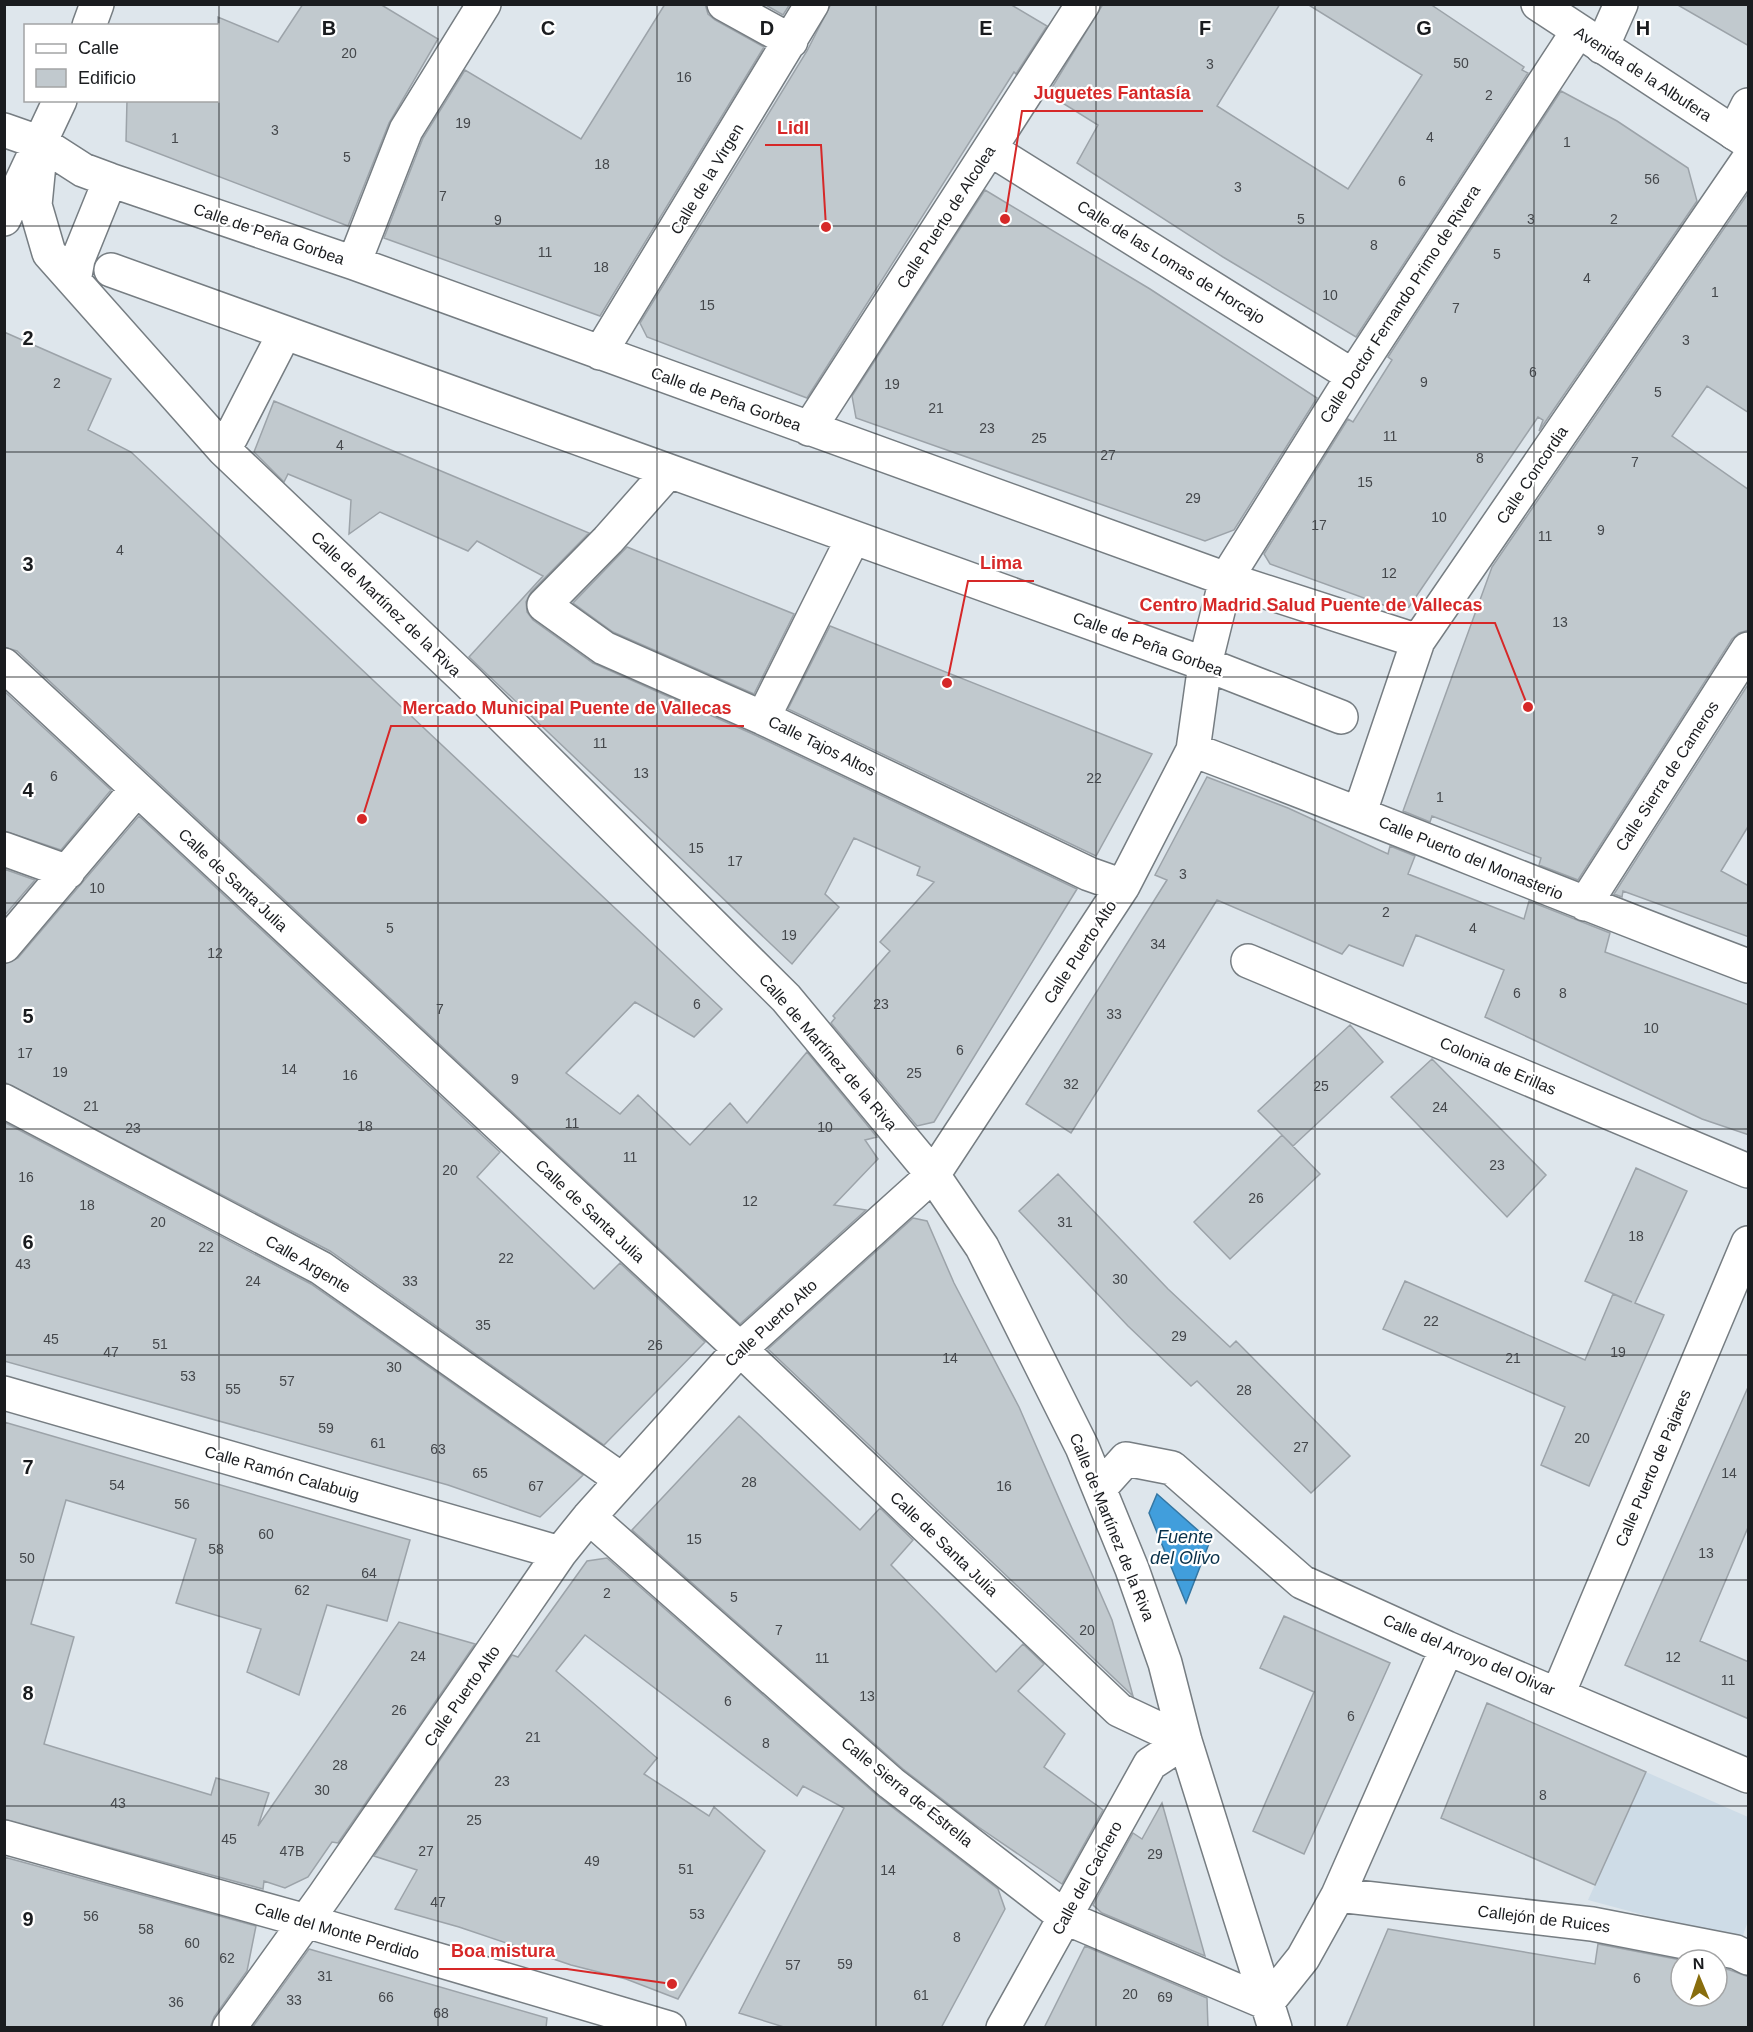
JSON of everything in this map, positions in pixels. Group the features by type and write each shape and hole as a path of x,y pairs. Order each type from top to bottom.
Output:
{"street":[{"path":"90,24 97,4"},
{"path":"354,263 406,130 484,4"},
{"path":"724,4 791,41"},
{"name":"Calle de la Virgen","path":"600,353 812,4"},
{"name":"Avenida de la Albufera","path":"1538,4 1744,145"},
{"name":"Calle Doctor Fernando Primo de Rivera","path":"1226,579 1353,376 1590,39 1621,4"},
{"name":"Calle Puerto de Alcolea","path":"808,429 990,149 1070,9"},
{"path":"4,219 59,102"},
{"name":"Calle Concordia","path":"1360,812 1418,641 1744,145 1749,105"},
{"name":"Calle de Peña Gorbea","path":"4,130 41,143 82,170 354,263 1226,579 1418,641"},
{"name":"Calle de Martínez de la Riva","path":"41,143 35,204 49,253 224,450 467,681 786,998 933,1175 987,1258 1100,1488 1165,1663 1185,1741 1271,2015"},
{"name":"Calle de las Lomas de Horcajo","path":"990,149 1353,376"},
{"path":"74,281 78,259 110,180"},
{"name":"Calle de Peña Gorbea","path":"111,270 1205,664 1341,717"},
{"path":"231,437 284,334"},
{"name":"Calle Tajos Altos","path":"669,471 608,540 544,605 604,648 763,718 1089,874 1123,886"},
{"path":"763,718 853,538"},
{"name":"Calle Puerto Alto","path":"228,2028 306,1921 560,1553 589,1517 740,1349 933,1175 1123,886 1193,750 1205,664 1226,579"},
{"name":"Calle Sierra de Cameros","path":"1585,904 1749,649"},
{"name":"Calle de Santa Julia","path":"4,665 740,1349 1119,1710 1185,1741"},
{"name":"Calle Puerto del Monasterio","path":"1193,750 1360,812 1585,904 1749,966"},
{"path":"4,946 136,790"},
{"path":"4,849 68,872"},
{"name":"Colonia de Erillas","path":"1248,961 1749,1171"},
{"name":"Calle Argente","path":"4,1101 321,1268 622,1480"},
{"name":"Calle Puerto de Pajares","path":"1558,1694 1749,1243"},
{"name":"Calle Ramón Calabuig","path":"4,1393 560,1553"},
{"name":"Calle del Arroyo del Olivar","path":"1100,1488 1126,1459 1172,1468 1302,1582 1447,1648 1749,1776"},
{"name":"Calle Sierra de Estrella","path":"589,1517 891,1783 1066,1918 1271,2015"},
{"path":"1271,2015 1338,1895 1447,1648"},
{"name":"Calle del Cachero","path":"1003,2028 1150,1764 1185,1741"},
{"name":"Calle del Monte Perdido","path":"4,1837 306,1921 669,2028"},
{"name":"Callejón de Ruices","path":"1338,1895 1592,1924 1742,1955"}],"shaded area":[{"path":"1646,1772 1748,1817 1748,1921 1741,1941 1588,1900"}],"water":[{"name":"Fuente del Olivo","path":"1157,1494 1210,1541 1186,1603 1149,1513"}],"building":[{"path":"303,4 380,4 438,39 389,123 348,226 126,141 127,102 219,102 218,17 278,42"},
{"path":"665,4 705,4 708,14 715,20 764,47 600,316 384,238 423,138 465,70 581,139"},
{"path":"764,4 790,4 783,15"},
{"path":"831,4 1010,4 1047,26 1016,74 1014,72 807,398 647,337 640,323 807,51"},
{"path":"1103,4 1280,4 1217,106 1348,189 1422,75 1307,4 1430,4 1524,67 1522,70 1528,73 1356,337 1223,257 1077,163 1098,125 1048,94"},
{"path":"1676,4 1749,4 1749,46"},
{"path":"1561,91 1617,121 1688,168 1697,201 1539,431 1543,420 1538,417 1409,607 1397,610 1270,564 1264,554 1348,419 1353,422 1392,360 1388,357"},
{"path":"985,190 1150,289 1317,398 1234,530 1205,541 856,418 852,396"},
{"path":"1749,192 1749,413 1707,386 1672,436 1749,490 1749,630 1739,633 1732,639 1578,880 1539,865 1541,858 1432,816 1430,822 1403,811 1492,567"},
{"path":"4,332 111,379 88,430 131,452 722,1009 694,1037 635,1002 566,1073 620,1114 638,1095 690,1145 730,1103 747,1123 807,1052 877,1137 865,1140 878,1159 834,1205 866,1210 740,1324 17,651 4,647"},
{"path":"274,401 589,533 531,592 526,602 527,612 533,620 593,663 755,735 1077,889 934,1122 917,1126 831,1023 835,1018 833,1016 890,951 880,942 934,882 917,875 920,867 854,838 825,894 839,907 792,964 469,657 543,576 477,541 468,551 380,512 349,534 351,500 288,474 284,482 254,452"},
{"path":"627,547 794,614 754,694 613,632 573,603"},
{"path":"830,626 1152,754 1096,856 788,709"},
{"path":"1749,683 1749,825 1721,871 1749,886 1749,937 1623,891 1622,897 1614,894"},
{"path":"4,691 111,790 61,850 4,831"},
{"path":"1207,777 1288,808 1388,854 1390,846 1415,856 1408,874 1524,919 1529,901 1610,933 1605,952 1749,1005 1749,1135 1702,1119 1485,1017 1504,970 1416,935 1403,966 1349,945 1342,954 1217,900 1071,1133 1026,1104 1167,880 1155,875"},
{"path":"139,816 500,1152 477,1177 594,1289 620,1263 705,1342 604,1445 330,1251 4,1082 4,964 18,958"},
{"path":"4,869 35,880 4,916"},
{"path":"1350,1025 1383,1062 1293,1146 1258,1111"},
{"path":"1432,1059 1546,1175 1507,1217 1391,1097"},
{"path":"4,1122 311,1284 583,1475 540,1517 448,1485 4,1361"},
{"path":"1282,1135 1320,1174 1230,1259 1194,1222"},
{"path":"1636,1168 1687,1191 1635,1303 1664,1315 1589,1486 1541,1465 1565,1407 1383,1329 1405,1281 1585,1360 1613,1294 1632,1302 1585,1281"},
{"path":"1058,1174 1168,1289 1230,1347 1236,1341 1350,1456 1311,1493 1197,1381 1191,1386 1128,1326 1019,1211"},
{"path":"913,1218 927,1221 954,1283 1019,1407 1112,1620 1133,1696 768,1349"},
{"path":"1749,1385 1749,1525 1700,1641 1749,1662 1749,1719 1625,1665"},
{"path":"739,1416 860,1530 880,1508 913,1540 891,1565 996,1672 1023,1644 1044,1664 1018,1691 1065,1734 1044,1767 1103,1810 1062,1884 977,1826 903,1769 632,1530"},
{"path":"4,1422 410,1540 387,1621 327,1605 299,1695 247,1672 261,1629 176,1603 196,1539 66,1500 31,1624 74,1637 44,1744 211,1795 216,1778 269,1793 258,1826 399,1622 475,1644 338,1843 332,1842 308,1877 285,1888 264,1881 263,1889 4,1819"},
{"path":"607,1558 879,1797 998,1889 1005,1909 941,2028 787,2028 739,2013 844,1808 803,1786 797,1796 585,1635 556,1671 657,1758 644,1774 709,1816 714,1807 765,1851 678,1999 626,1979 571,1965 459,1927 395,1909 417,1870 374,1856 512,1655 518,1657 587,1561"},
{"path":"1284,1616 1390,1663 1304,1854 1253,1831 1314,1692 1260,1668"},
{"path":"1487,1703 1646,1772 1595,1885 1441,1818"},
{"path":"1162,1803 1205,1956 1102,1913 1093,1905 1133,1833 1142,1839"},
{"path":"4,1857 256,1926 247,1971 214,2017 210,2028 4,2028"},
{"path":"1388,1929 1595,1964 1598,1944 1669,1958 1669,2008 1729,2008 1729,1970 1749,1977 1749,2028 1346,2028"},
{"path":"1085,1946 1207,1998 1208,2028 1044,2028"},
{"path":"309,1949 547,2018 546,2028 252,2028"}],"place":[{"name":"Juguetes Fantasía","path":"1005,219"},
{"name":"Lidl","path":"826,227"},
{"name":"Lima","path":"947,683"},
{"name":"Centro Madrid Salud Puente de Vallecas","path":"1528,707"},
{"name":"Mercado Municipal Puente de Vallecas","path":"362,819"},
{"name":"Boa mistura","path":"672,1984"}]}
